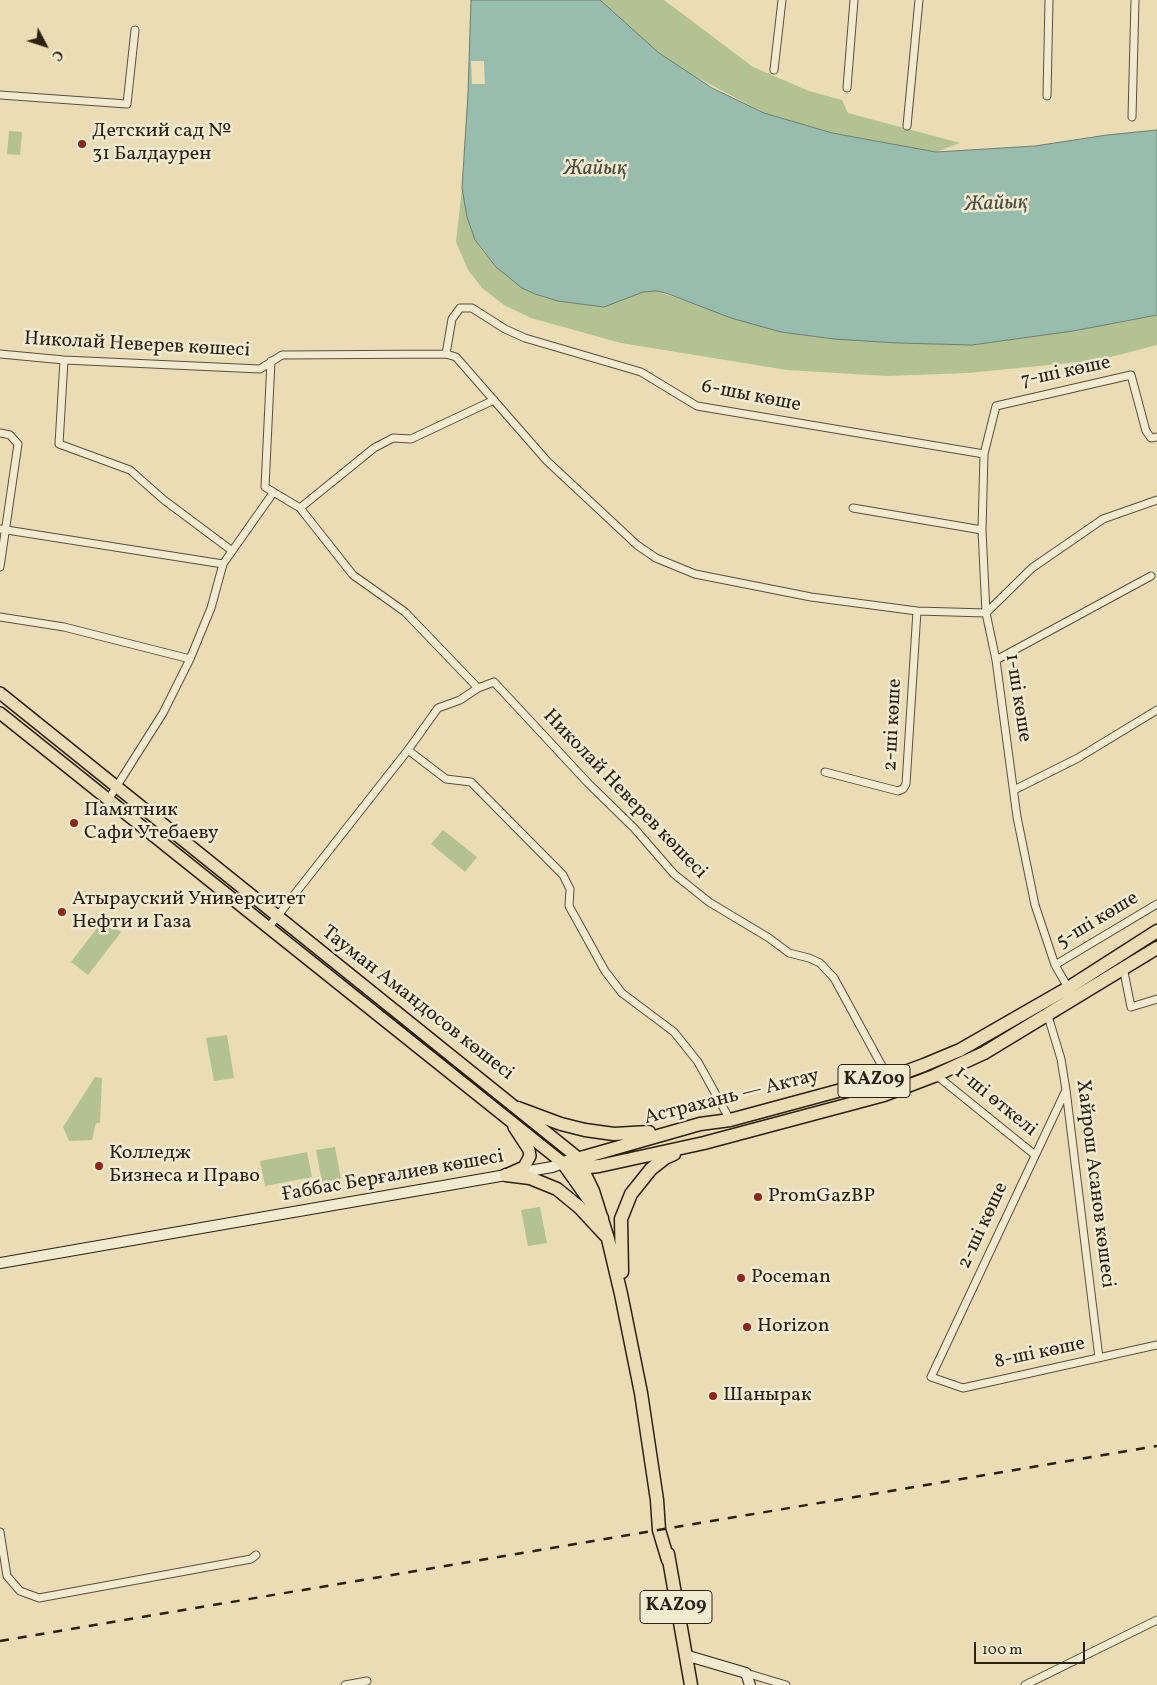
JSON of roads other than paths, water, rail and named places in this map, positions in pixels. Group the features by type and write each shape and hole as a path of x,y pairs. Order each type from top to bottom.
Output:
{"highway":[{"name":"Астрахань — Актау","path":"563,1166 704,1143 884,1094 936,1075 984,1052 1048,1016 1071,993 1120,954 1157,930"},
{"name":"Астрахань — Актау","path":"580,1163 700,1124 730,1120 924,1066 1123,969 1157,948"},
{"path":"518,1108 561,1124 614,1134 644,1133 700,1124 701,1137 704,1143 665,1158 639,1182 631,1194 621,1219 621,1294"},
{"name":"KAZ09","path":"580,1163 602,1218 608,1239 642,1392 657,1500 658,1530 668,1560 691,1685"},
{"name":"KAZ09","path":"563,1166 602,1218"},
{"path":"506,1175 538,1180 557,1189 579,1207 608,1239"}],"main road":[{"name":"Тауман Амандосов көшесі","path":"0,693 277,917 518,1108 580,1163"},
{"name":"Тауман Амандосов көшесі","path":"0,712 509,1120 563,1166"},
{"path":"506,1175 524,1167 530,1156 529,1150 509,1120"},
{"name":"Ғаббас Берғалиев көшесі","path":"0,1263 563,1166"},
{"path":"684,1654 746,1673 750,1685"}],"street":[{"path":"774,70 782,0"},
{"path":"847,88 854,0"},
{"path":"907,126 919,0"},
{"path":"1047,96 1049,0"},
{"path":"1132,118 1135,0"},
{"path":"0,95 127,104 135,30"},
{"name":"6-шы көше","path":"446,354 452,319 460,308 472,308 505,329 525,338 640,372 697,406 984,454"},
{"name":"Николай Неверев көшесі","path":"0,354 64,360 260,369 282,355 446,354"},
{"path":"446,354 456,357 464,363 547,461 637,545 656,558 695,574 811,597 917,611 986,613 1032,568 1103,519 1157,500"},
{"path":"64,360 59,444 130,470 164,500 231,550"},
{"name":"Николай Неверев көшесі","path":"271,361 264,485 267,490 273,493"},
{"name":"7-шi көше","path":"996,406 1131,375 1146,431 1151,438 1157,437"},
{"path":"300,508 374,448 386,441 393,438 411,439 494,400"},
{"name":"1-ші көше","path":"996,406 984,454 982,530 986,613 996,660 1017,817 1034,905 1055,965 1071,993"},
{"path":"0,433 10,435 18,444 2,529 0,567"},
{"path":"108,800 163,713 190,658 211,608 223,564 231,550 273,493 300,508 353,575 405,612 478,688 460,700 438,708 408,750 346,826 268,928"},
{"path":"853,508 982,530"},
{"path":"2,529 223,564"},
{"path":"996,660 1151,576"},
{"name":"2-ші көше","path":"825,772 898,791 903,789 906,784 917,611"},
{"path":"0,617 64,627 190,658"},
{"name":"Николай Неверев көшесі","path":"478,688 494,682 588,783 634,828 674,874 709,902 769,938 788,952 820,963 834,978 888,1077"},
{"path":"1014,790 1078,758 1157,710"},
{"path":"408,750 446,779 471,782 563,875 570,889 570,906 605,971 622,993 674,1032 698,1062 730,1120"},
{"name":"5-шi көше","path":"1055,965 1157,904"},
{"path":"1120,954 1131,1007 1157,999"},
{"name":"Хайрош Асанов көшесі","path":"1048,1016 1061,1059 1066,1090 1099,1358"},
{"name":"1-ші өткелі","path":"936,1075 1035,1155"},
{"name":"2-ші көше","path":"931,1377 1066,1090"},
{"name":"8-шi көше","path":"931,1377 963,1388 1157,1346"},
{"path":"0,1532 7,1576 20,1591 39,1598 251,1559 256,1555"},
{"path":"1025,1685 1157,1620"},
{"path":"746,1673 786,1685"},
{"path":"346,1685 367,1681"}],"water":[{"name":"Жайық","path":"471,0 600,0 659,53 712,88 764,113 832,133 936,152 1035,146 1107,135 1157,130 1157,315 1073,331 972,345 898,343 834,339 781,332 731,318 666,293 656,291 643,292 604,307 558,301 535,294 522,288 496,267 475,240 467,217 462,188"}],"railway":[{"path":"0,1641 1157,1446"}],"place":[{"name":"Детский сад № 31 Балдаурен","path":"82,144"},
{"name":"Памятник Сафи Утебаеву","path":"74,823"},
{"name":"Атырауский Университет Нефти и Газа","path":"62,912"},
{"name":"Колледж Бизнеса и Право","path":"99,1166"},
{"name":"PromGazBP","path":"758,1197"},
{"name":"Poceman","path":"741,1278"},
{"name":"Horizon","path":"747,1327"},
{"name":"Шанырак","path":"713,1396"}]}
